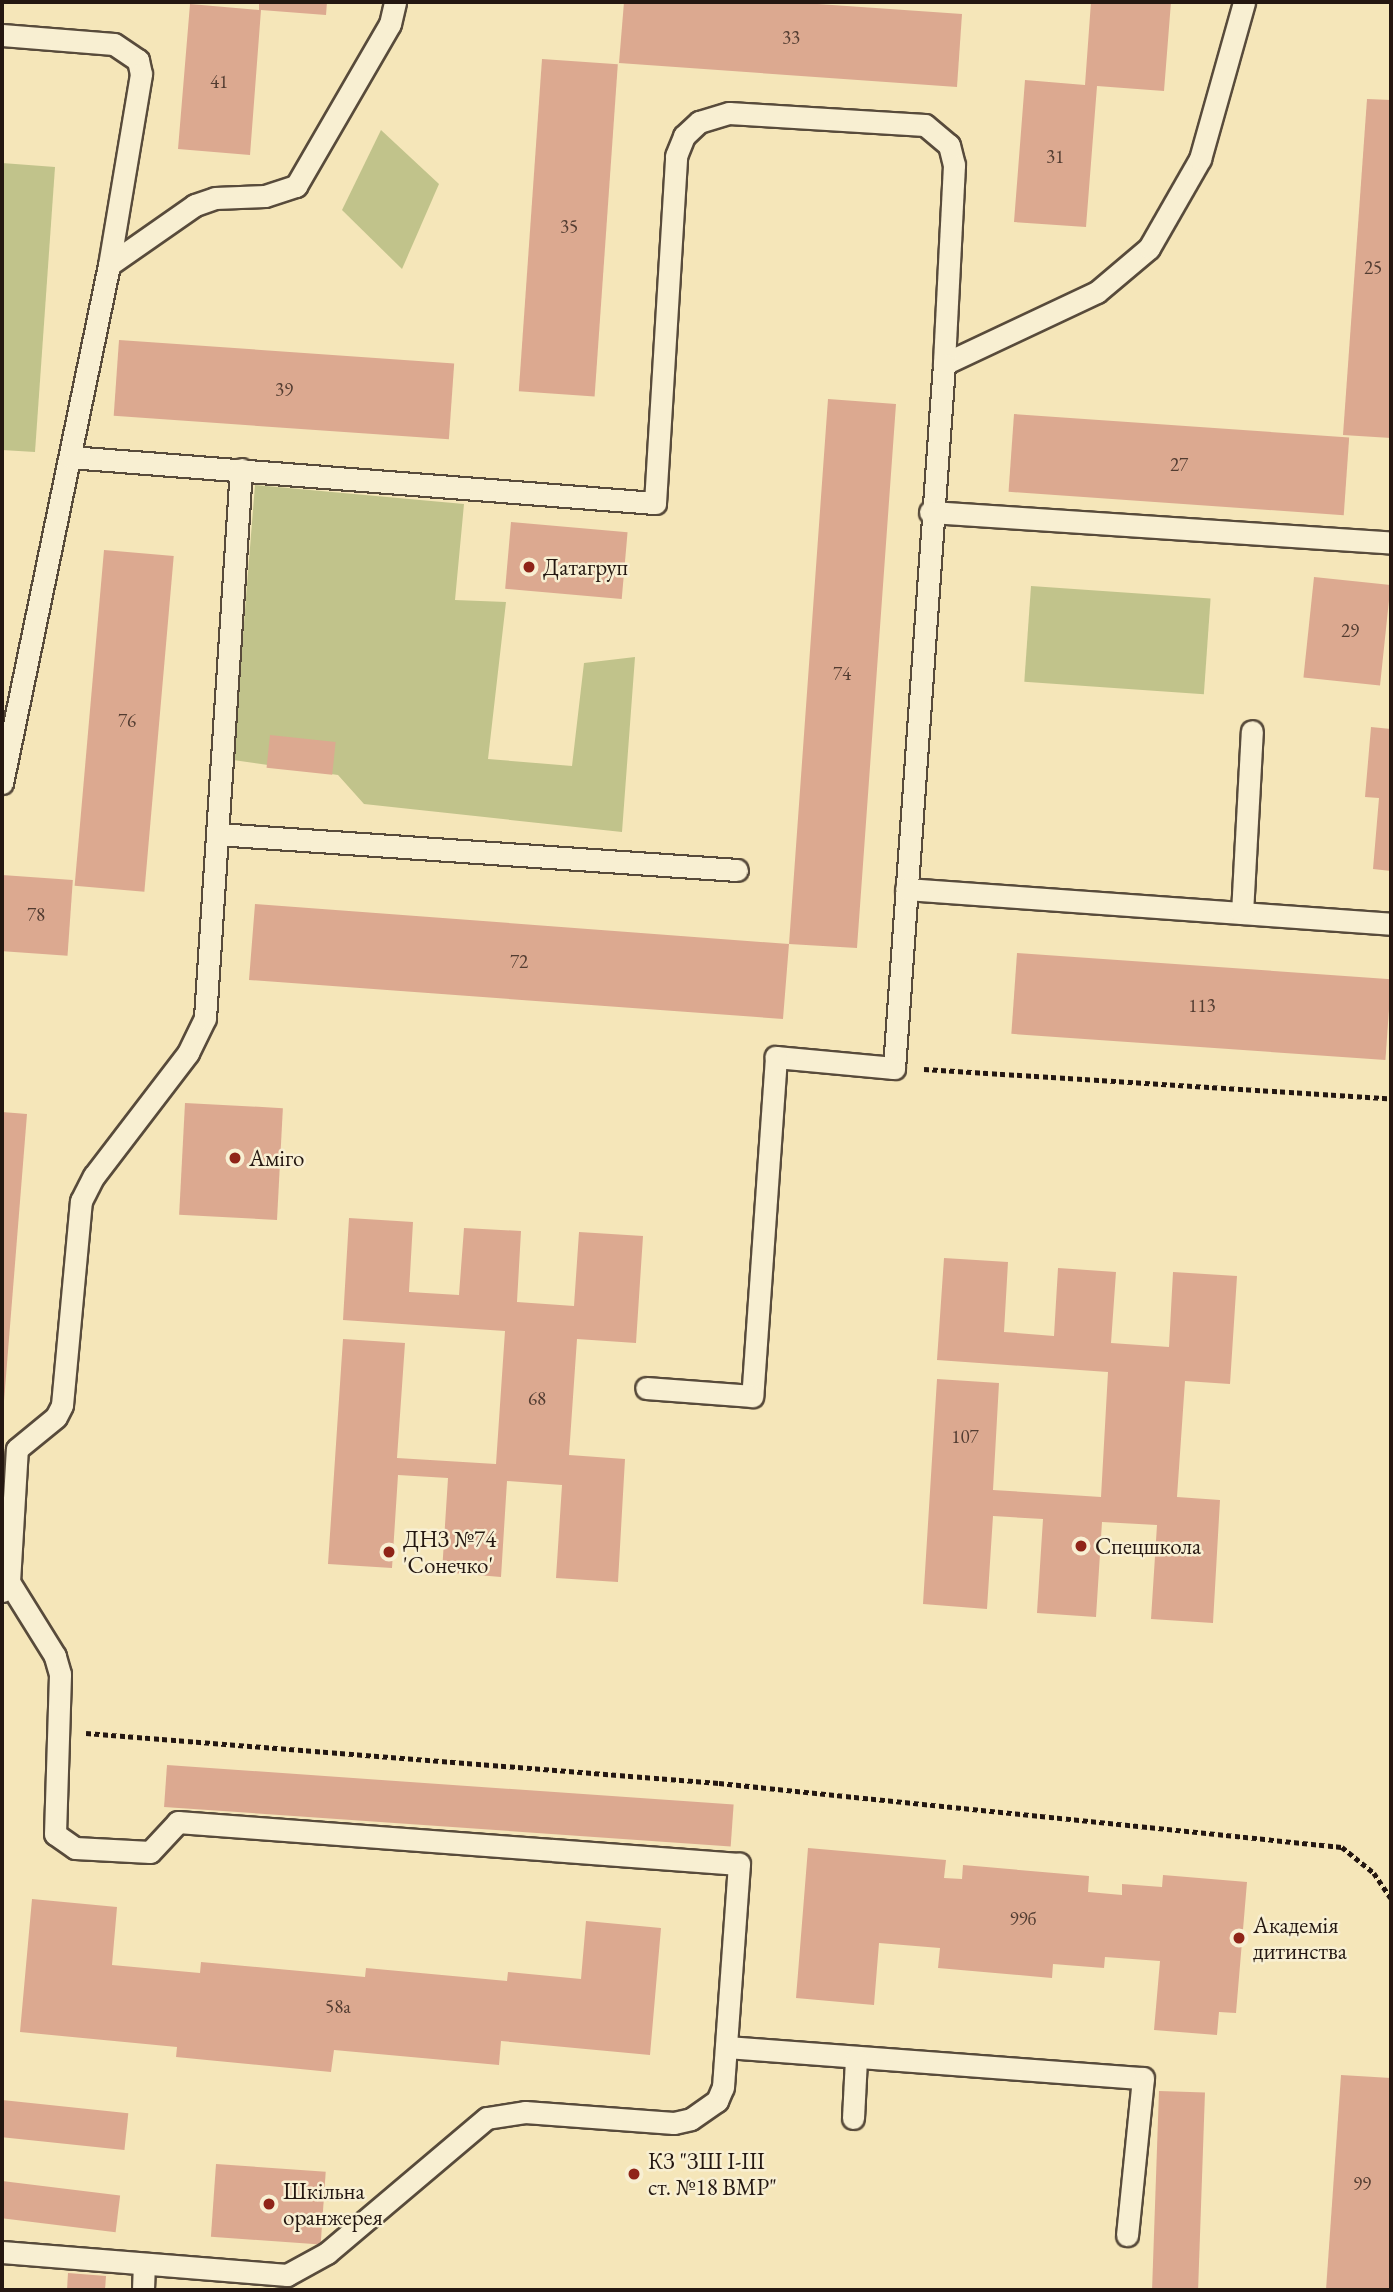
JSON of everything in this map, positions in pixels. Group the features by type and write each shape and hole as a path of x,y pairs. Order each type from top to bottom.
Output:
{"lane":[{"path":"109,265 195,205 215,198 265,196 296,186 390,23 396,2"},
{"path":"944,364 1097,292 1149,248 1200,159 1244,2"},
{"path":"2,35 114,44 138,60 141,74 109,265 2,783"},
{"path":"70,457 654,503 676,156 684,136 699,122 729,113 925,125 949,145 954,165 944,364 930,512 894,1068 776,1057 752,1396 646,1388"},
{"path":"2,2252 266,2277 299,2270 327,2253 487,2118 526,2112 674,2123 691,2119 717,2101 727,2047 739,1864 178,1822 149,1852 75,1849 55,1834 55,1656 5,1586 9,1448 56,1417 62,1405 78,1214 86,1190 188,1053 205,1018 241,470"},
{"path":"930,512 1391,543"},
{"path":"1242,912 1252,731"},
{"path":"217,834 737,870"},
{"path":"906,889 1391,924"},
{"path":"727,2047 856,2059 1143,2078 1127,2235"},
{"path":"853,2118 856,2059"},
{"path":"143,2290 144,2267"}],"path":[{"path":"894,1068 1391,1098"},
{"path":"57,1731 719,1783 1342,1847 1374,1873 1391,1898"}],"green space":[{"path":"381,130 439,184 402,269 342,210"},
{"path":"2,163 55,167 35,452 2,450"},
{"path":"255,485 464,504 455,600 506,602 488,759 572,766 584,663 635,657 622,832 364,804 338,775 233,760"},
{"path":"1031,586 1211,599 1204,694 1024,682"}],"building":[{"path":"259,2 327,2 326,15 261,10 250,155 178,149 190,4 259,10"},
{"path":"624,2 789,2 962,14 957,87 619,63"},
{"path":"1091,2 1171,2 1164,91 1097,86 1086,227 1014,222 1025,80 1085,85"},
{"path":"542,59 618,64 595,396 519,391"},
{"path":"1367,99 1391,100 1391,438 1343,435"},
{"path":"119,340 454,363 449,439 114,416"},
{"path":"828,399 896,404 857,948 789,944"},
{"path":"1014,414 1349,437 1344,515 1009,492"},
{"path":"511,522 628,532 622,599 505,589"},
{"path":"104,550 174,556 144,892 75,886"},
{"path":"1314,577 1391,585 1380,685 1303,677"},
{"path":"1371,727 1391,729 1391,871 1373,869 1379,798 1365,797"},
{"path":"270,735 336,742 332,775 267,768"},
{"path":"2,875 73,880 68,956 2,951"},
{"path":"255,904 789,944 783,1019 249,980"},
{"path":"1017,953 1391,979 1385,1060 1011,1034"},
{"path":"185,1103 283,1108 277,1220 179,1215"},
{"path":"2,1112 27,1114 4,1401 2,1401"},
{"path":"349,1218 413,1222 409,1292 459,1295 464,1228 521,1231 517,1302 574,1306 579,1232 643,1236 636,1343 577,1339 569,1455 625,1459 618,1582 556,1578 562,1485 507,1481 501,1577 442,1572 448,1478 398,1475 392,1568 328,1564 343,1339 405,1343 397,1458 496,1464 505,1331 343,1320"},
{"path":"944,1258 1008,1262 1004,1332 1054,1336 1058,1268 1116,1272 1111,1343 1169,1347 1173,1272 1237,1276 1230,1384 1185,1381 1177,1497 1220,1500 1213,1623 1151,1619 1157,1525 1102,1522 1096,1617 1037,1613 1043,1519 993,1516 987,1609 923,1604 937,1379 999,1383 993,1490 1101,1497 1108,1372 937,1360"},
{"path":"167,1765 734,1805 731,1847 164,1807"},
{"path":"808,1848 946,1860 944,1878 962,1879 963,1865 1089,1876 1088,1892 1122,1895 1122,1884 1162,1887 1163,1875 1247,1882 1236,2013 1219,2012 1217,2035 1154,2030 1160,1961 1105,1957 1104,1968 1053,1964 1052,1978 938,1968 940,1948 879,1943 874,2005 796,1998"},
{"path":"32,1899 117,1907 112,1965 200,1973 201,1962 365,1977 366,1968 507,1981 508,1972 581,1979 586,1921 661,1928 650,2055 501,2041 499,2065 334,2050 331,2072 176,2057 177,2047 20,2032"},
{"path":"1341,2075 1391,2078 1391,2290 1326,2290"},
{"path":"1159,2091 1205,2093 1198,2290 1152,2290"},
{"path":"2,2100 128,2113 124,2150 2,2137"},
{"name":"Шкільна оранжерея","path":"216,2164 326,2172 321,2244 211,2237"},
{"path":"2,2181 120,2196 116,2232 2,2218"},
{"path":"68,2273 106,2276 105,2290 67,2290"}],"place":[{"name":"Датагруп","path":"529,567"},
{"name":"Аміго","path":"235,1158"},
{"name":"Спецшкола","path":"1081,1546"},
{"name":"ДНЗ №74 'Сонечко'","path":"389,1552"},
{"name":"Академія дитинства","path":"1239,1938"},
{"name":"КЗ \"ЗШ І-ІІІ ст. №18 ВМР\"","path":"634,2174"},
{"name":"Шкільна оранжерея","path":"269,2204"}]}
